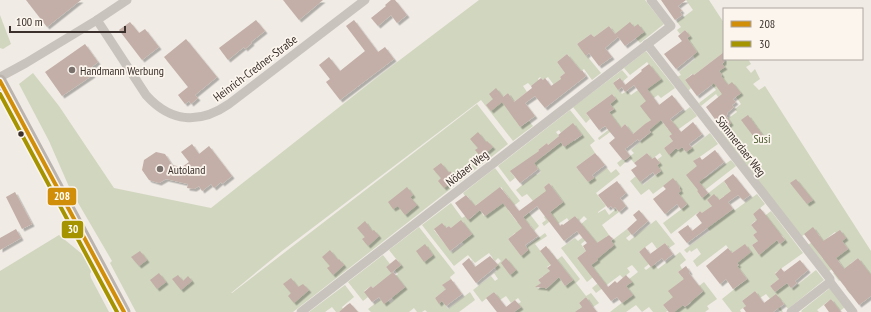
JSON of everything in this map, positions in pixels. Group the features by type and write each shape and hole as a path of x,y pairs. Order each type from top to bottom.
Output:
{"main road":[{"path":"0,80 124,312"}],"street":[{"path":"0,77 97,20 127,0"},
{"name":"Heinrich-Credner-Straße","path":"97,20 146,96 154,104 163,111 174,116 197,118 209,115 229,104 365,0"},
{"path":"647,44 671,26 651,0"},
{"name":"Sömmerdaer Weg","path":"647,44 830,279 830,282 853,312"},
{"name":"Nödaer Weg","path":"301,312 647,44"},
{"path":"791,312 830,282"}],"green space":[{"path":"479,0 645,0 664,24 640,43 636,38 643,32 634,27 619,38 609,26 594,37 591,34 577,44 601,73 592,80 584,69 581,71 567,54 557,62 565,73 560,77 561,79 556,88 548,77 543,80 540,77 538,79 539,81 531,86 528,83 523,86 527,92 514,102 508,93 500,99 519,117 515,120 520,127 529,121 533,126 513,141 481,100 282,251 231,293 477,104 508,144 293,312 136,312 110,263 112,261 70,189 49,141 19,84 33,73 59,106 114,188 211,208 380,75"},
{"path":"686,0 709,0 723,21 723,53 685,80 691,88 688,91 677,77 681,75 679,72 695,59 693,55 697,52 687,38 690,36 685,30 680,34 677,30 681,27 677,22 693,10"},
{"path":"0,15 11,44 3,49 0,48"},
{"path":"646,51 675,88 661,98 658,95 648,102 651,120 633,134 625,124 620,129 613,130 599,140 598,138 617,123 604,116 614,109 610,104 616,99 612,94 586,113 590,119 586,123 573,107 622,70 628,77 622,82 619,78 613,83 622,94 627,91 631,95 638,90 642,84 661,79 647,62 630,75 624,68"},
{"name":"Susi","path":"728,60 749,60 751,64 746,67 751,73 755,69 760,79 753,84 759,90 765,86 871,251 871,278 850,294 846,289 868,272 858,258 850,264 854,270 839,281 833,273 842,266 838,260 828,272 808,245 820,236 813,228 801,237 720,132 730,125 726,120 737,112 735,109 741,104 736,97 741,93 726,99 725,106 716,94 701,106 699,103 716,90 711,84 722,75 719,71 724,67 722,64","holes":["835,232 848,249 842,253 823,259 815,248"]},
{"path":"690,107 697,116 669,136 673,141 664,148 669,154 676,148 678,150 682,147 686,152 710,133 718,144 694,161 696,165 699,164 702,177 704,179 731,160 736,166 705,190 703,186 697,191 702,198 724,181 727,186 734,189 727,199 724,196 719,200 707,200 712,206 710,207 719,219 733,209 735,210 757,194 765,204 753,214 758,221 771,211 803,253 775,273 779,279 770,286 775,292 787,283 792,289 816,270 824,280 788,309 782,301 778,304 783,312 781,312 766,294 760,298 755,291 742,301 746,306 740,310 741,312 732,312 722,299 747,279 741,271 731,271 739,265 737,263 748,248 745,245 732,253 726,245 697,267 693,261 701,254 697,248 691,252 690,250 687,253 684,250 710,231 700,220 705,217 700,211 671,234 663,223 687,205 678,193 680,187 673,179 653,194 649,189 641,195 630,181 636,176 643,185 661,171 659,168 653,172 652,171 660,163 658,159 662,156 660,153 652,159 647,153 634,163 630,158 620,167 617,163 622,159 624,161 634,153 631,150 651,132 649,130 659,118 668,129 674,124 672,121","holes":["755,221 783,236 785,240 780,244 777,240 772,244 763,247 765,250 759,255 752,245 758,241 753,235 757,232 751,225"]},
{"path":"570,110 595,141 590,145 595,153 576,167 588,182 607,168 611,173 616,169 620,174 596,193 606,206 598,213 605,209 609,215 616,209 619,212 602,225 609,235 606,237 610,242 627,229 631,234 626,238 629,241 656,220 675,244 669,248 665,243 657,249 652,242 639,252 649,264 644,268 646,270 654,264 658,269 680,252 686,260 680,265 682,269 678,272 683,278 688,274 678,303 663,305 671,312 653,312 649,307 642,312 636,305 626,312 610,312 632,295 626,286 631,282 629,279 638,272 632,265 627,268 630,272 623,278 620,275 596,293 592,288 602,280 597,274 587,282 561,248 575,238 578,241 588,233 581,224 587,219 584,216 579,221 575,216 569,221 567,218 558,224 554,218 544,226 542,223 546,220 544,217 563,202 549,183 544,187 547,192 533,201 527,194 522,197 516,190 536,174 537,175 541,172 537,167 535,169 511,172 515,178 510,182 498,166","holes":["573,124 582,135 575,141 570,135 564,147 561,142 543,156 538,150 547,143 548,145 559,136 556,132 559,130 561,133","587,239 597,260 586,269 577,258 586,251 581,244"]},
{"path":"495,168 520,201 508,210 517,222 529,213 539,226 534,231 530,225 520,233 515,233 508,239 521,256 528,250 526,247 545,233 547,236 535,244 546,258 552,253 557,260 562,256 580,279 576,283 586,296 591,293 599,303 593,307 586,297 579,303 582,307 579,309 581,312 514,312 521,307 518,304 521,302 518,298 511,303 506,296 500,300 494,292 482,302 473,290 491,276 495,281 498,279 494,273 497,271 495,267 501,261 498,258 495,261 489,253 475,263 468,255 454,266 422,225 451,203 462,218 467,215 470,219 476,214 468,203 471,200 463,193","holes":["501,187 509,198 484,216 476,205","449,226 451,228 472,234 462,242 464,244 452,253 434,230","557,260 573,280 565,286 559,277 546,289 543,285 538,289 537,286 541,283 538,280 543,276 545,278 551,274 547,267"]},
{"path":"419,227 455,273 450,277 451,279 443,285 446,289 435,298 439,303 442,301 448,309 470,292 475,300 459,312 427,312 425,310 422,312 417,312 414,308 409,312 371,312 368,309 381,299 384,303 388,301 390,303 394,300 390,296 405,287 373,288 371,286 364,291 368,297 363,301 348,282 383,255 390,264 386,267 394,277 398,274 395,270 401,265 389,250"},
{"path":"59,235 82,254 92,270 90,274 91,278 109,312 0,312 0,271"},
{"path":"704,282 717,299 707,306 709,309 705,312 674,312 674,310 682,304 685,307 691,303 688,299 694,298 703,292 699,286"},
{"path":"345,285 354,297 342,307 343,309 339,312 336,312 332,307 325,312 309,312"},
{"path":"830,288 845,307 840,311 831,299 817,310 819,312 801,311"}],"building":[{"path":"26,0 81,0 47,27"},
{"path":"283,0 323,0 299,20"},
{"path":"391,0 395,0 407,15 397,23 391,15 378,26 371,18"},
{"path":"661,0 686,0 678,6 682,11 680,12 682,15 675,20"},
{"path":"256,20 265,31 245,49 244,47 228,60 219,48"},
{"path":"354,20 378,52 385,47 394,59 340,100 326,82 330,79 319,65 329,57 340,71 365,51 346,26"},
{"path":"130,22 139,33 145,29 159,47 142,60 119,30"},
{"path":"630,22 634,27 638,24 644,32 625,46 616,34 618,37 605,48 612,57 599,66 589,53 586,56 577,44 591,34 594,37 609,26 615,34"},
{"path":"685,30 690,36 687,38 697,52 676,69 664,54 682,41 678,36"},
{"path":"186,39 217,77 195,95 198,98 191,104 189,101 185,104 178,95 188,87 164,57"},
{"path":"85,44 98,62 89,69 93,75 62,96 45,72"},
{"path":"723,53 724,62 722,64 725,67 719,71 722,75 721,76 728,85 732,82 741,93 733,99 736,102 732,105 734,107 727,113 728,114 726,116 731,123 723,130 706,107 722,94 714,83 697,96 685,80 693,74 694,75"},
{"path":"567,54 586,76 545,108 535,96 525,103 535,116 520,127 502,102 491,111 486,105 493,99 489,94 496,88 503,97 508,93 514,102 532,88 531,86 541,78 543,80 545,78 551,86 561,79 560,77 565,73 557,62"},
{"path":"649,64 661,79 647,89 659,105 672,95 683,109 670,119 681,132 693,122 702,134 689,144 692,148 686,152 682,147 678,150 676,148 669,155 664,148 673,141 669,136 672,134 661,120 649,130 651,132 639,141 638,139 625,149 630,156 623,160 609,143 615,138 605,126 599,130 586,113 612,94 616,99 610,104 614,109 609,112 621,128 625,124 633,134 651,120 640,106 646,101 634,85 625,92 622,87 618,90 613,83 620,78 625,85"},
{"path":"748,115 764,137 758,142 741,120"},
{"path":"573,123 582,135 564,147 561,142 534,163 538,169 520,183 510,171 539,151 538,150 547,143 548,145"},
{"path":"478,132 486,142 487,141 493,147 481,157 475,150 478,148 470,139"},
{"path":"192,144 199,154 209,146 232,176 214,188 211,184 202,191 199,186 194,189 187,188 188,184 166,179 159,183 149,180 142,170 144,160 156,152 165,154 172,165 182,167 189,162 181,152"},
{"path":"715,150 724,162 699,182 708,193 702,198 697,191 698,190 686,175 697,166 693,161 700,157 702,160"},
{"path":"595,153 605,165 592,175 594,178 588,182 576,167"},
{"path":"647,153 652,159 655,157 660,163 657,165 661,171 655,175 653,172 640,182 631,170 637,166 634,163"},
{"path":"441,163 449,173 450,171 456,178 444,188 438,181 441,178 433,169"},
{"path":"733,174 750,195 743,200 738,195 728,202 733,209 687,243 678,232 688,225 692,231 702,223 696,215 700,211 702,213 712,206 707,200 714,194 719,200 731,191 724,181"},
{"path":"673,178 680,187 679,188 681,191 678,193 687,204 681,209 677,204 665,214 653,199 666,189 663,186"},
{"path":"796,179 813,200 807,204 790,183"},
{"path":"617,181 626,193 620,198 626,206 619,212 615,207 613,209 611,206 608,208 598,195"},
{"path":"549,183 563,202 550,212 560,226 575,216 597,243 609,235 613,239 611,241 614,245 591,265 608,287 615,281 617,283 626,275 632,282 626,286 633,295 622,303 617,297 611,301 577,258 586,251 583,246 587,243 577,231 564,241 537,206 523,217 538,236 525,245 528,250 521,256 508,239 522,228 503,203 485,216 480,210 468,220 455,203 466,195 475,206 500,187 519,211 546,191 544,187"},
{"path":"407,187 413,195 410,197 417,205 405,215 398,206 393,209 388,202"},
{"path":"15,192 32,224 22,229 6,197"},
{"path":"760,208 785,240 780,244 777,240 759,255 752,245 758,241 753,235 757,232 751,225 757,220 753,214"},
{"path":"639,210 648,221 632,235 627,229 637,220 633,215"},
{"path":"461,220 472,234 450,251 434,229 442,223 446,228 449,226 451,228"},
{"path":"365,221 372,231 374,230 379,236 368,246 362,239 365,237 357,228"},
{"path":"813,227 823,241 840,230 846,238 842,241 848,249 836,258 844,269 858,258 871,275 871,296 859,305 804,234"},
{"path":"16,229 21,238 0,250 0,238"},
{"path":"665,243 673,254 664,261 662,258 651,267 639,252 645,247 650,254"},
{"path":"425,244 433,255 424,262 416,251"},
{"path":"745,244 751,252 737,263 739,265 737,266 747,279 733,289 726,279 720,284 706,266 728,248 732,253"},
{"path":"546,246 573,280 565,286 559,277 546,289 535,287 541,283 538,280 550,271 547,268 551,265 540,251"},
{"path":"330,250 344,265 333,275 327,268 330,266 322,257"},
{"path":"140,251 147,260 139,266 131,257"},
{"path":"490,256 498,265 476,283 462,264 469,258 475,267"},
{"path":"506,258 516,270 510,275 501,263"},
{"path":"396,259 401,265 391,273 386,267"},
{"path":"800,260 808,270 795,281 797,283 791,288 787,283 775,292 770,286 779,279 775,274 781,268 784,272"},
{"path":"686,266 690,272 689,273 703,291 685,307 683,305 674,312 669,312 663,305 673,297 668,291 684,279 678,272"},
{"path":"393,272 405,287 384,304 379,297 372,302 364,292 371,286 373,288"},
{"path":"159,273 166,282 157,289 150,280"},
{"path":"178,275 183,281 188,276 192,281 181,290 172,279"},
{"path":"291,278 298,287 303,284 309,290 294,303 288,296 291,293 283,284"},
{"path":"451,279 462,294 446,306 442,301 439,304 435,298 446,289 442,285"},
{"path":"755,291 764,303 776,294 784,304 773,312 746,312 743,308 746,306 742,301"},
{"path":"494,292 506,307 515,300 521,307 514,312 497,312 486,298"},
{"path":"586,297 597,312 575,312 582,307 579,303"},
{"path":"831,299 841,312 829,312 824,305"},
{"path":"350,303 358,312 339,312 347,305"}],"transit line":[{"name":"208","path":"0,81 124,312"},
{"name":"30","path":"0,94 117,312"}],"place":[{"name":"Handmann Werbung","path":"72,70"},
{"name":"Autoland","path":"160,169"}]}
